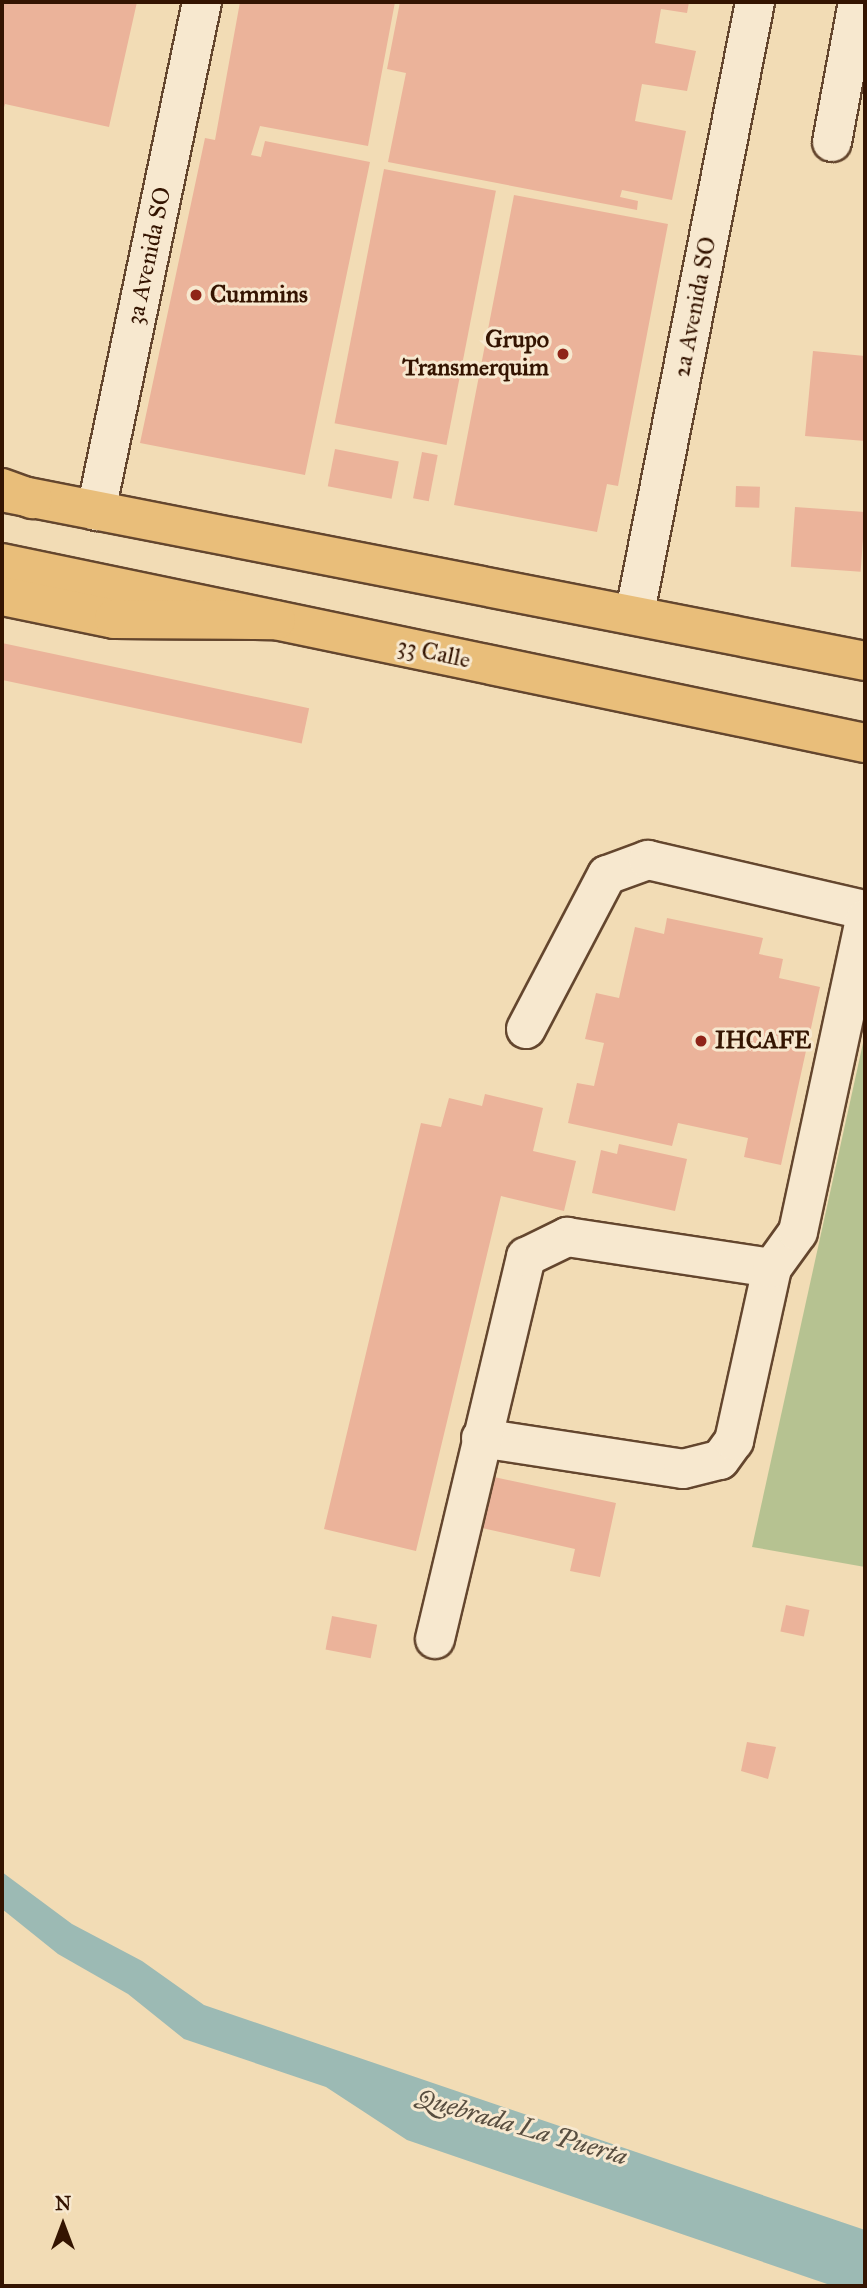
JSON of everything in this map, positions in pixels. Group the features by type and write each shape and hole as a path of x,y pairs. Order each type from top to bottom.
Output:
{"main road":[{"path":"12,493 635,612 865,661"},
{"name":"33 Calle","path":"2,563 865,743"},
{"path":"2,596 114,619 276,620"}],"street":[{"name":"3a Avenida SO","path":"96,511 202,2"},
{"name":"2a Avenida SO","path":"635,612 755,2"},
{"path":"832,142 858,2"},
{"path":"526,1029 607,875 648,860 865,910"},
{"path":"481,1438 683,1469 720,1460 734,1441 772,1268 798,1232 865,919"},
{"path":"435,1639 526,1257 567,1237 772,1268"}],"green space":[{"path":"865,1034 865,1567 752,1547"}],"water":[{"name":"Quebrada La Puerta","path":"2,1872 72,1924 142,1961 204,2005 865,2230 865,2286 833,2286 407,2140 326,2087 184,2039 128,1994 58,1954 2,1909"}],"building":[{"path":"2,2 137,2 109,127 5,104 2,114"},
{"path":"240,2 395,2 368,146 260,126 251,155 261,157 265,141 370,162 305,475 140,443 205,138 215,140"},
{"path":"400,2 689,2 687,13 661,9 655,43 696,51 687,91 642,84 635,121 686,131 672,200 622,190 620,197 638,201 637,210 388,162 406,73 387,69"},
{"path":"384,169 496,191 446,445 335,423"},
{"name":"Grupo Transmerquim","path":"514,195 668,224 618,486 607,484 597,532 454,505"},
{"path":"813,351 865,356 865,441 805,436"},
{"path":"335,449 399,461 392,499 328,486"},
{"path":"422,452 438,455 429,501 413,498"},
{"path":"736,486 760,487 759,508 735,507"},
{"path":"795,507 865,512 861,572 791,567"},
{"path":"2,643 309,708 302,743 2,680"},
{"name":"IHCAFE","path":"667,918 763,938 759,954 783,959 779,978 820,987 781,1165 744,1157 748,1138 678,1123 672,1146 568,1123 577,1083 594,1086 604,1043 585,1039 596,993 619,998 635,927 664,934"},
{"path":"485,1094 543,1108 533,1151 576,1161 564,1211 501,1196 416,1551 324,1529 421,1123 441,1127 449,1098 482,1106"},
{"path":"619,1144 687,1159 675,1211 592,1193 601,1150 617,1154"},
{"path":"494,1477 616,1503 600,1577 570,1571 575,1549 482,1528"},
{"path":"786,1605 809,1610 804,1636 780,1631"},
{"path":"332,1616 377,1625 371,1658 326,1649"},
{"path":"747,1742 776,1747 768,1779 741,1771"}],"place":[{"name":"Cummins","path":"196,295"},
{"name":"Grupo Transmerquim","path":"563,354"},
{"name":"IHCAFE","path":"701,1041"}]}
